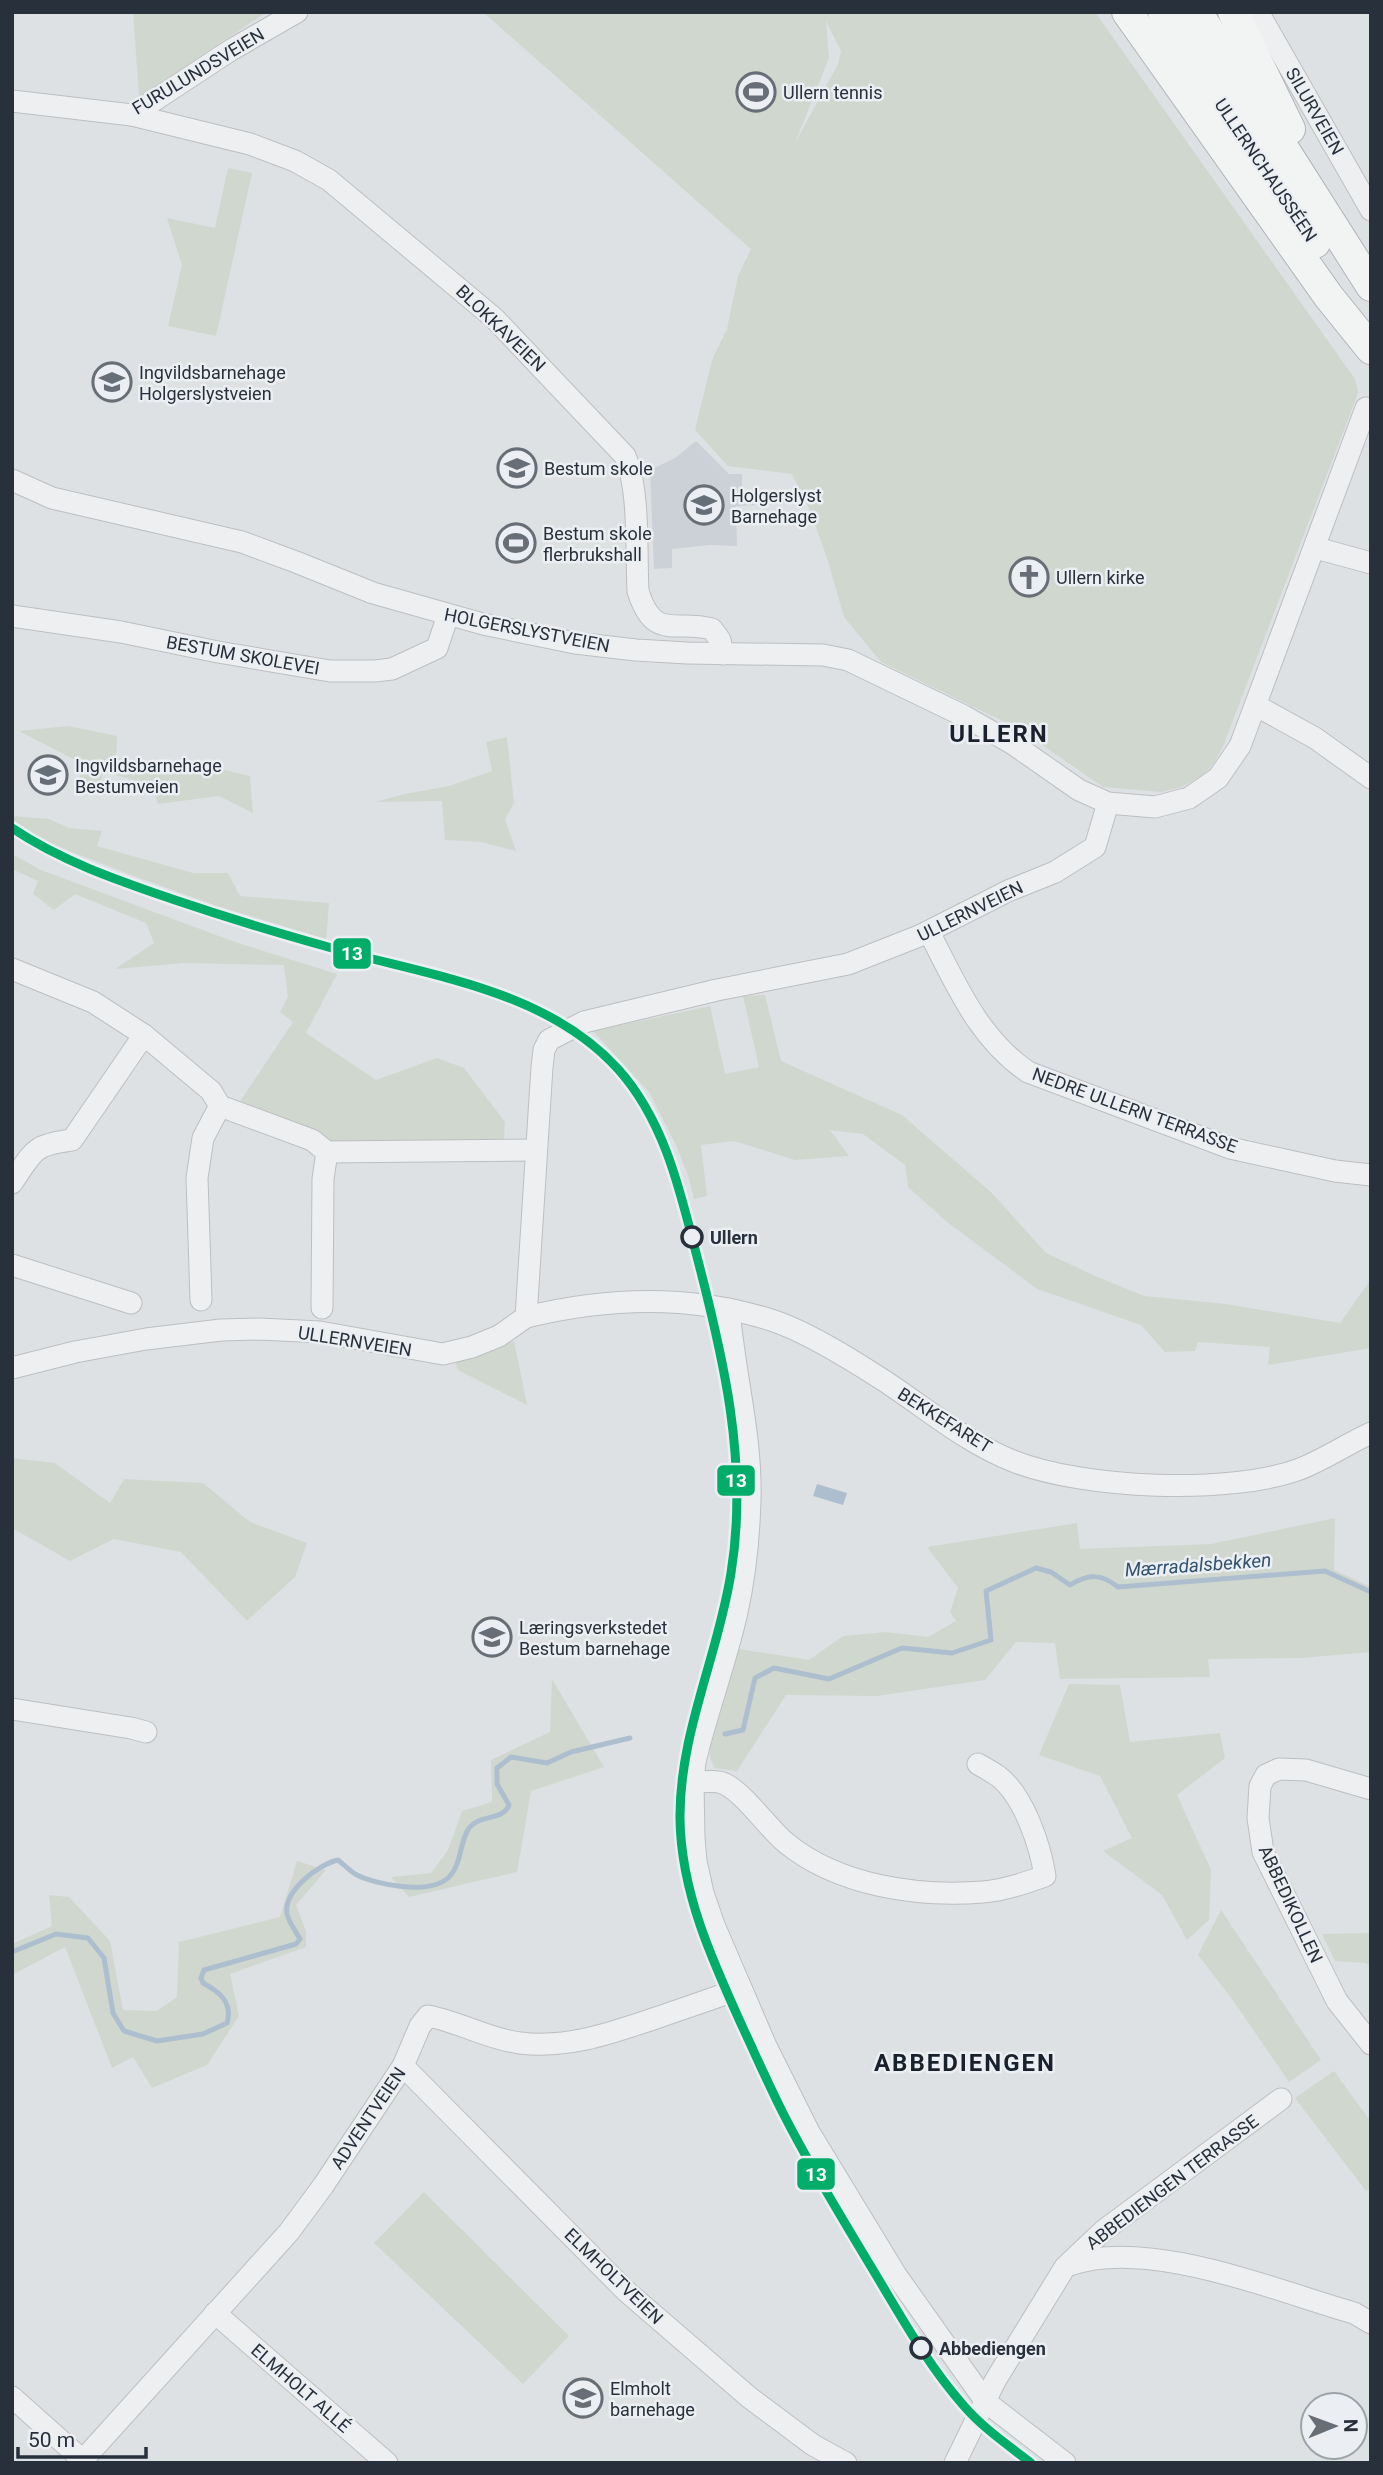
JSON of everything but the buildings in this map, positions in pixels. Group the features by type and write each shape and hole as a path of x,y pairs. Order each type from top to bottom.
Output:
{"highway":[{"path":"1127,12 1329,297 1371,349"},
{"name":"ULLERNCHAUSSÉEN","path":"1163,12 1371,328"},
{"name":"ULLERNCHAUSSÉEN","path":"1197,12 1371,286"},
{"path":"1233,12 1346,246"}],"street":[{"name":"FURULUNDSVEIEN","path":"12,101 132,115 231,50 297,12"},
{"name":"SILURVEIEN","path":"1258,12 1371,209"},
{"name":"BLOKKAVEIEN","path":"132,115 250,144 309,168 352,198 495,318 625,456 630,468 633,491 638,591 643,607 651,619 666,626 712,629 720,640 723,654"},
{"path":"1108,803 1155,807 1189,798 1218,778 1240,746 1366,408"},
{"name":"HOLGERSLYSTVEIEN","path":"12,480 52,498 242,542 373,593 448,615 575,643 636,650 723,654 823,654 848,660 964,716 1013,744 1079,790 1108,803"},
{"path":"1316,548 1371,563"},
{"name":"BESTUM SKOLEVEI","path":"12,616 121,632 330,671 363,672 404,665 437,648 448,615"},
{"path":"1257,706 1315,738 1371,778"},
{"name":"ULLERNVEIEN","path":"12,1368 75,1352 146,1339 221,1330 320,1332 443,1353 472,1347 499,1336 526,1317 542,1066 544,1050 549,1040 584,1022 716,990 848,964 929,932 1008,891 1055,872 1095,848 1108,803"},
{"name":"NEDRE ULLERN TERRASSE","path":"929,932 973,1016 1010,1060 1028,1072 1230,1148 1335,1171 1371,1175"},
{"path":"12,969 93,1002 144,1035 211,1091 220,1106 312,1140 327,1152 536,1150"},
{"path":"12,1183 35,1150 51,1143 72,1140 144,1035"},
{"path":"201,1300 197,1178 203,1138 220,1106"},
{"name":"ULLERNVEIEN","path":"323,1308 323,1179 327,1152"},
{"path":"12,1265 131,1303"},
{"name":"BEKKEFARET","path":"526,1317 611,1301 654,1300 729,1308 772,1320 881,1379 968,1439 1014,1462 1059,1473 1149,1485 1241,1482 1299,1469 1371,1433"},
{"path":"729,1308 731,1339 750,1454 750,1501 746,1558 737,1613 703,1729 693,1782 695,1850 703,1893 714,1926 766,2046 809,2133 896,2275 986,2402 1065,2463"},
{"path":"12,1709 146,1732"},
{"path":"693,1782 723,1783 737,1793 793,1848 826,1869 851,1878 913,1890 983,1892 1015,1886 1045,1876 1041,1853 1029,1822 1015,1797 1000,1778 978,1765"},
{"name":"ABBEDIKOLLEN","path":"1371,1789 1306,1770 1279,1769 1266,1775 1260,1786 1258,1818 1263,1852 1337,2001 1371,2044"},
{"name":"ADVENTVEIEN","path":"85,2461 289,2232 403,2066 420,2026 428,2016 442,2018 495,2038 541,2045 566,2043 610,2034 741,1988"},
{"name":"ELMHOLTVEIEN","path":"403,2066 626,2291 750,2398 813,2445 845,2463"},
{"name":"ABBEDIENGEN TERRASSE","path":"955,2463 995,2381 1065,2267 1103,2231 1281,2099"},
{"path":"1065,2267 1086,2259 1111,2257 1181,2263 1353,2313 1371,2323"},
{"name":"ELMHOLT ALLÉ","path":"215,2313 387,2463"},
{"path":"12,2397 85,2461"}],"shaded area":[{"path":"133,12 267,12 139,97"},
{"path":"483,12 1094,12 1097,15 1355,379 1358,392 1224,744 1214,763 1204,774 1182,787 1161,792 1103,787 1019,729 881,662 844,617 809,508 792,474 728,466 695,430 712,360 727,329 738,276 751,249","holes":["826,21 841,51 838,64 795,143 829,58"]},
{"path":"228,168 252,173 216,336 168,326 182,265 167,218 215,228"},
{"name":"Holgerslyst Barnehage","path":"696,441 729,474 742,474 742,492 748,493 748,498 771,498 772,492 800,492 800,503 736,506 737,546 710,545 672,549 672,568 654,569 650,470 675,458"},
{"path":"68,726 117,736 116,757 154,771 188,761 250,776 253,813 219,796 158,804 152,785 104,772 95,794 79,792 81,763 19,731"},
{"path":"507,737 514,803 505,819 516,851 481,842 445,840 442,801 375,802 449,786 492,771 486,742"},
{"path":"12,816 49,819 69,828 102,831 97,846 193,873 228,873 240,896 329,903 326,939 217,906 51,844 12,820"},
{"path":"12,854 41,870 235,942 337,974 306,1033 376,1080 437,1058 464,1068 505,1122 504,1140 347,1147 237,1106 293,1022 280,1012 288,997 284,965 185,963 115,969 154,943 146,923 75,894 54,910 33,894 38,881 12,869"},
{"path":"765,995 781,1061 902,1115 992,1193 1046,1253 1144,1296 1226,1304 1340,1323 1371,1279 1371,1348 1268,1365 1270,1347 1198,1342 1195,1351 1165,1352 1141,1325 1037,1289 947,1222 908,1187 905,1165 863,1134 830,1130 849,1156 795,1160 734,1141 701,1145 707,1196 694,1199 676,1145 649,1092 593,1031 710,1006 725,1074 759,1067 743,996"},
{"path":"514,1341 527,1405 458,1370 455,1362"},
{"path":"12,1458 55,1463 110,1503 124,1479 203,1483 250,1522 307,1543 295,1577 247,1621 181,1552 114,1539 70,1561 12,1528"},
{"path":"1335,1518 1334,1570 1371,1587 1371,1652 1302,1658 1208,1659 1210,1677 1060,1679 1055,1643 1016,1642 985,1680 877,1696 786,1695 737,1771 715,1768 710,1758 710,1749 739,1649 809,1660 843,1636 886,1632 928,1637 956,1621 950,1612 958,1588 927,1547 1077,1523 1080,1549 1211,1544"},
{"path":"552,1679 604,1767 531,1791 517,1872 409,1897 391,1877 431,1873 448,1850 462,1811 492,1802 491,1760 550,1732"},
{"path":"1069,1684 1120,1685 1130,1742 1220,1733 1225,1758 1177,1795 1211,1870 1209,1920 1187,1940 1162,1895 1103,1851 1132,1838 1100,1776 1039,1755"},
{"path":"297,1861 326,1870 296,1905 306,1931 306,1947 230,1974 239,2016 207,2065 152,2088 133,2057 112,2068 65,1947 12,1975 12,1944 52,1926 49,1895 69,1897 110,1941 123,2010 157,2011 177,1997 179,1942 280,1917"},
{"path":"1221,1910 1321,2060 1289,2082 1198,1955"},
{"path":"1371,1933 1371,1966 1365,1963 1335,1961 1322,1934"},
{"path":"1334,2071 1371,2122 1371,2188 1366,2191 1295,2098"},
{"path":"424,2192 569,2336 523,2384 374,2243"}],"water":[{"path":"817,1484 847,1493 843,1505 813,1496"}],"waterway":[{"name":"Mærradalsbekken","path":"725,1734 743,1730 755,1678 774,1668 829,1679 902,1648 952,1653 991,1640 986,1591 1036,1568 1051,1572 1070,1585 1089,1577 1100,1577 1118,1587 1325,1571 1371,1592"},
{"name":"Mærradalsbekken","path":"12,1952 56,1934 88,1938 104,1958 113,2013 124,2031 157,2041 203,2034 227,2023 228,2016 224,1999 203,1983 201,1978 204,1970 296,1944 300,1939 288,1917 287,1905 296,1888 312,1873 338,1860 355,1874 388,1885 415,1887 439,1883 453,1873 469,1828 479,1821 497,1816 509,1805 497,1784 497,1768 511,1757 547,1763 571,1752 630,1738"}],"transit line":[{"name":"13","path":"12,828 70,860 172,899 314,943 465,983 532,1008 563,1024 592,1044 618,1069 647,1109 667,1154 689,1225 715,1329 735,1450 736,1532 731,1573 692,1726 681,1787 682,1847 692,1900 721,1978 779,2106 901,2316 937,2372 971,2414 1031,2463"}],"place":[{"name":"Ullern tennis","path":"756,92"},
{"name":"Ingvildsbarnehage Holgerslystveien","path":"112,382"},
{"name":"Bestum skole","path":"517,468"},
{"name":"Holgerslyst Barnehage","path":"704,505"},
{"name":"Bestum skole flerbrukshall","path":"516,543"},
{"name":"Ullern kirke","path":"1029,577"},
{"name":"Ingvildsbarnehage Bestumveien","path":"48,775"},
{"name":"Ullern","path":"692,1237"},
{"name":"Læringsverkstedet Bestum barnehage","path":"492,1637"},
{"name":"Abbediengen","path":"921,2348"},
{"name":"Elmholt barnehage","path":"583,2398"}],"district":[{"name":"ULLERN","path":"999,734"},
{"name":"ABBEDIENGEN","path":"965,2063"}]}
